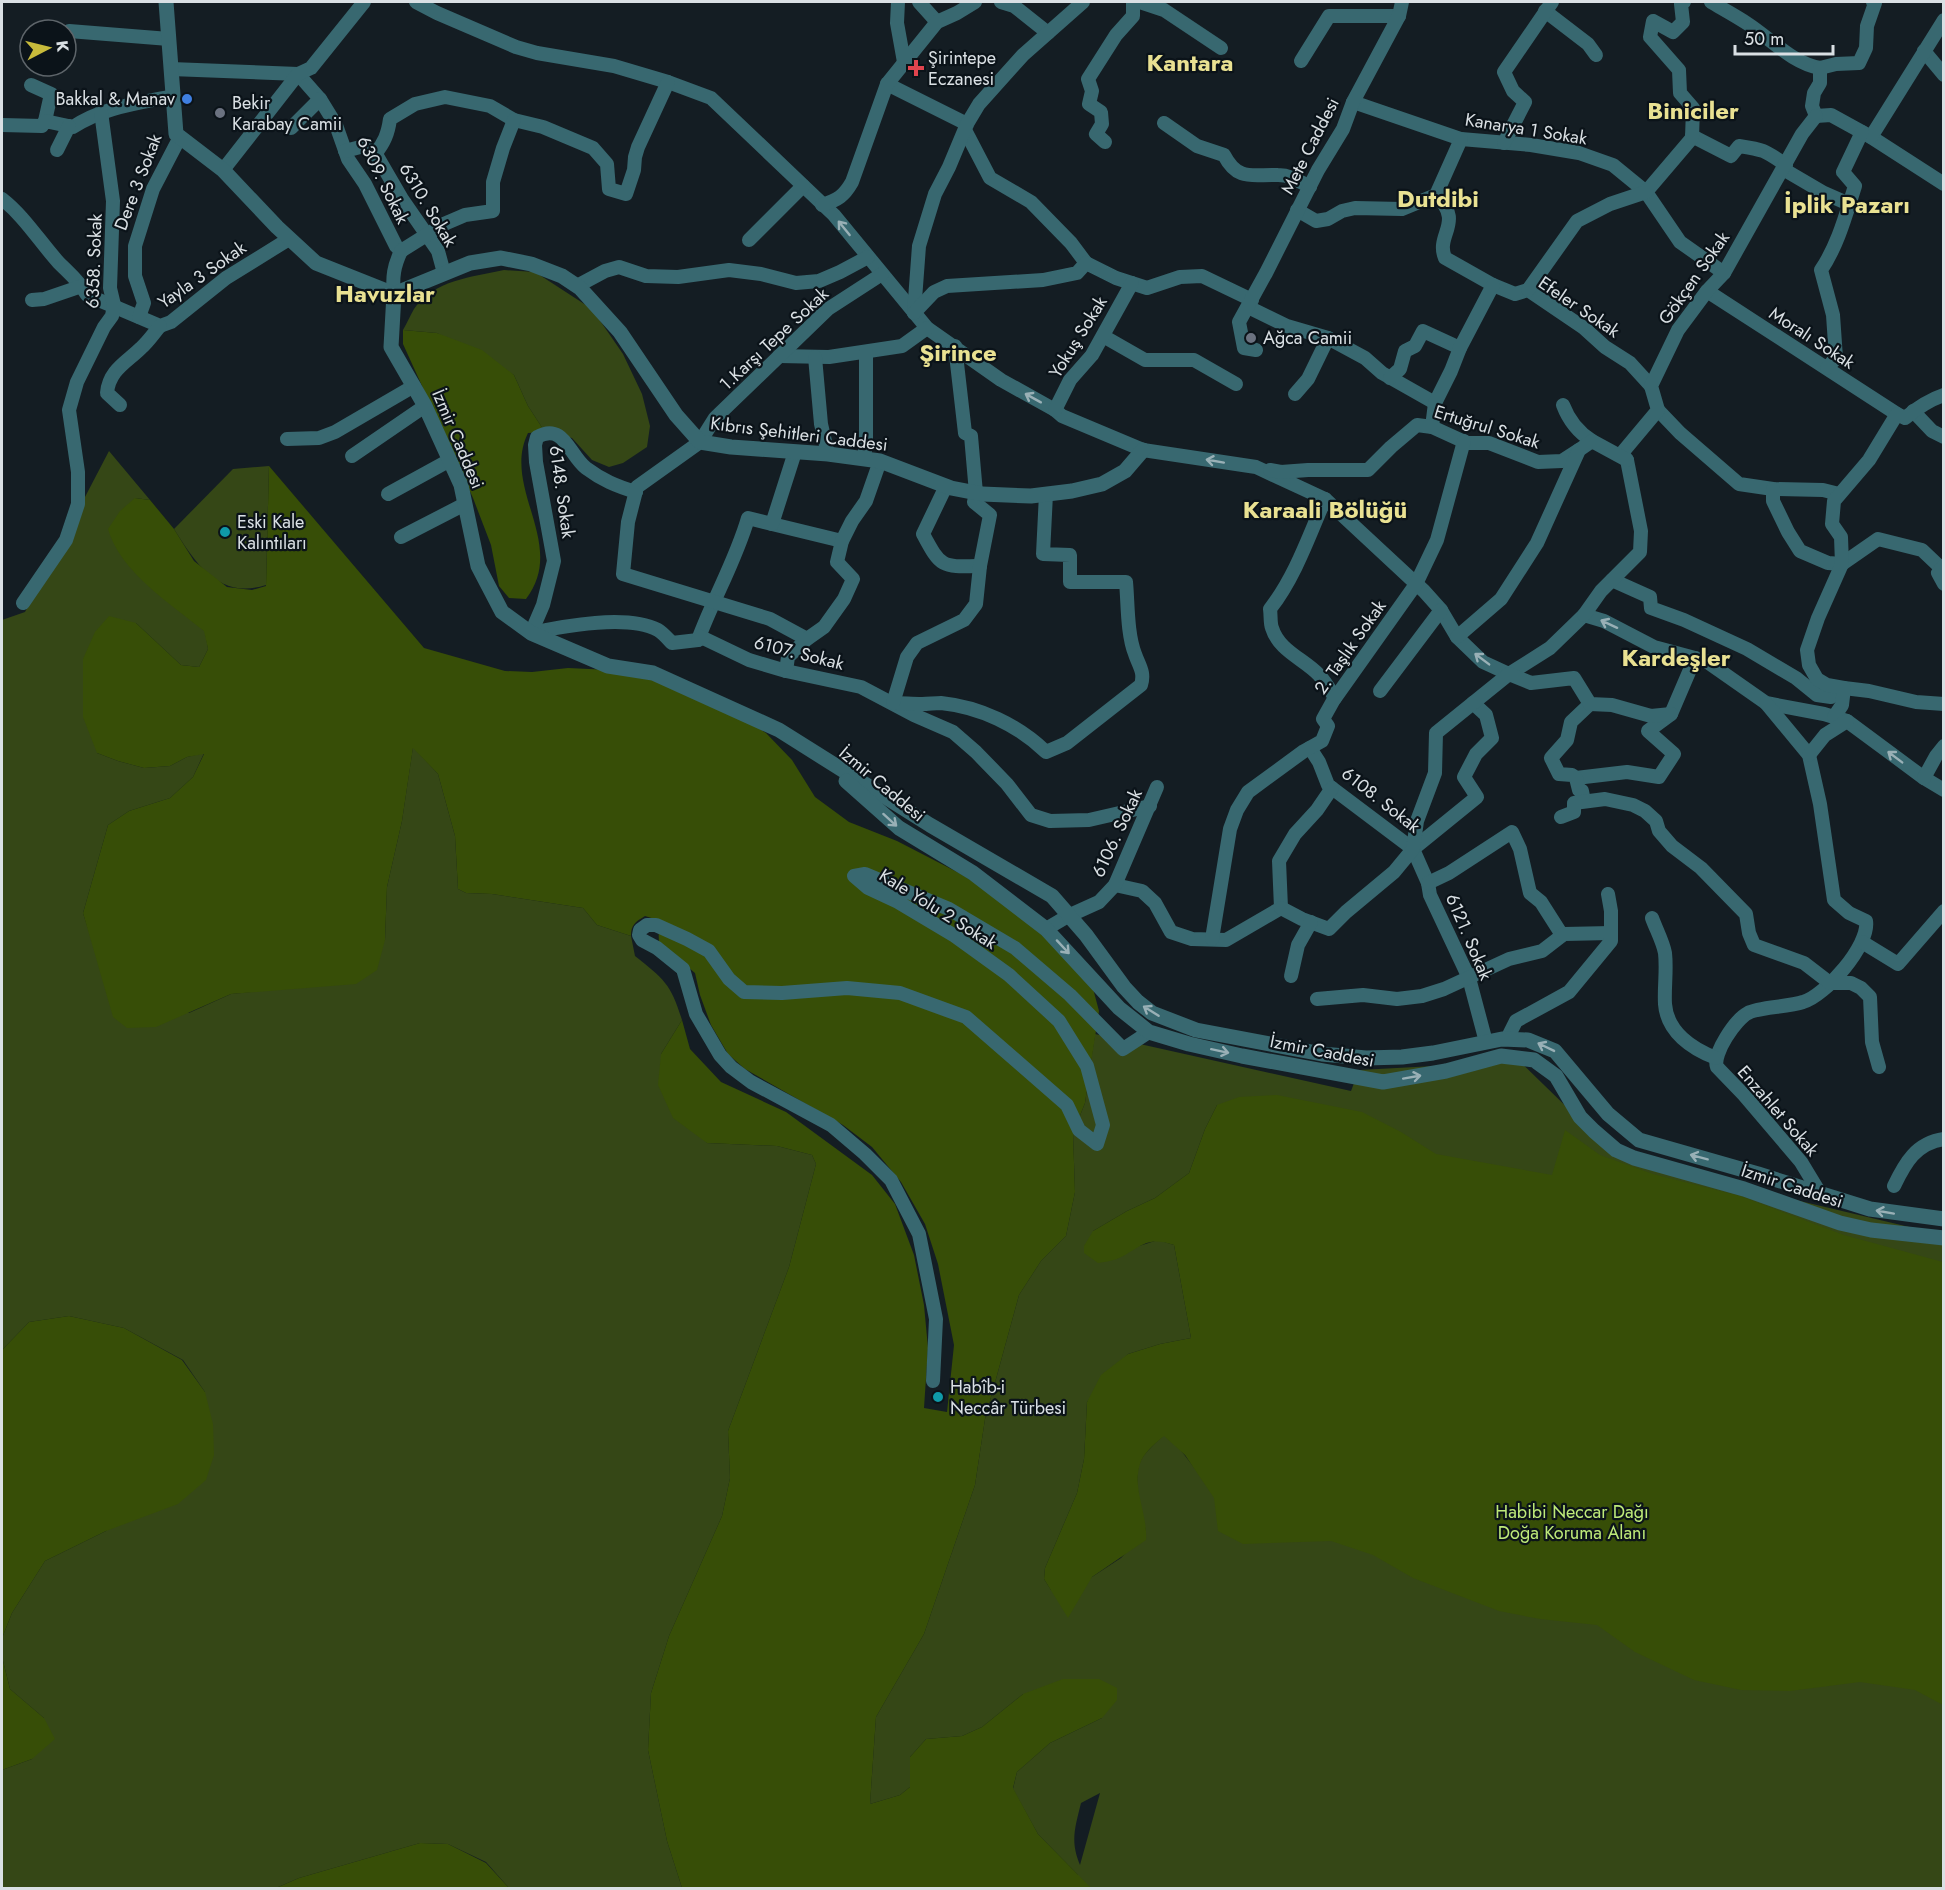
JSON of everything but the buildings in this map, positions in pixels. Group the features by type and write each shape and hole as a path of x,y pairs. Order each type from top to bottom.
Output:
{"street":[{"name":"Dere 3 Sokak","path":"139,317 144,303 135,276 135,246 153,189 180,137 176,134 166,2"},
{"path":"171,69 298,74 311,68 364,2"},
{"name":"Ertuğrul Sokak","path":"416,2 516,47 537,53 614,66 711,98 834,216 927,328 1001,380 1062,416 1143,450 1281,472 1368,470 1417,425 1432,426 1464,441 1489,443 1538,462 1562,461 1592,441"},
{"path":"898,2 897,23 904,62"},
{"path":"919,2 937,22"},
{"path":"822,205 844,195 852,182 887,84 937,22 957,14 975,2"},
{"path":"1001,2 1014,6 1048,33"},
{"path":"914,313 919,246 935,194 966,127 979,104 1023,55 1083,2"},
{"path":"1105,142 1096,134 1102,124 1101,112 1089,104 1092,91 1088,79 1116,35 1133,16 1133,2"},
{"path":"1140,2 1164,10 1221,48"},
{"name":"Mete Caddesi","path":"1256,350 1245,348 1239,322 1297,210 1343,129 1353,102 1399,16 1402,2"},
{"path":"1528,290 1577,221 1610,204 1646,192 1692,136 1693,108 1680,93 1679,70 1650,38 1653,21 1673,32 1683,22 1680,2"},
{"path":"1711,2 1748,24 1788,54 1806,65 1820,69 1836,64 1859,63 1866,48 1867,26 1875,3 1873,2"},
{"path":"1504,143 1525,102 1513,91 1504,72 1549,6 1588,44 1596,55"},
{"path":"1301,61 1329,16 1399,16"},
{"path":"1827,368 1836,358 1833,315 1821,270 1828,260 1855,186 1843,172 1866,134 1944,20"},
{"path":"78,32 169,39"},
{"path":"1924,51 1944,75"},
{"path":"1820,69 1820,83 1814,93 1812,106 1816,116 1831,115 1866,134 1944,184"},
{"path":"223,170 298,74"},
{"name":"6309. Sokak","path":"298,74 320,99 336,125 348,159 364,184 396,246 401,251 394,267 392,280 394,294"},
{"path":"375,154 388,134 390,119 415,104 445,97 490,106 514,120 543,127 593,148 607,164 609,189 626,194 634,170 634,157 668,82"},
{"path":"887,84 966,127 990,178 1031,202 1071,243 1086,263 1116,278 1147,288 1180,277 1202,276 1287,326 1328,338 1365,358 1379,372 1435,403"},
{"path":"2,125 42,126 51,94 31,85"},
{"path":"45,121 73,128 101,112 173,96"},
{"path":"291,128 320,99"},
{"name":"Kanarya 1 Sokak","path":"1353,102 1461,139 1531,145 1579,153 1613,165 1646,192 1680,242 1724,273"},
{"name":"6358. Sokak","path":"23,603 66,540 78,504 78,471 69,410 77,382 104,327 112,316 114,305 110,288 113,201 101,112"},
{"name":"Gökçen Sokak","path":"1651,386 1678,330 1707,291 1724,273 1802,134 1816,116"},
{"path":"401,251 444,224 465,215 493,211 493,183 514,120"},
{"path":"1164,123 1197,146 1224,155 1230,166 1243,175 1290,177 1310,186"},
{"path":"57,150 69,126"},
{"path":"1692,136 1731,156 1738,146 1762,149 1771,153 1785,167 1824,194 1849,204"},
{"path":"180,137 223,170 315,263 394,294"},
{"path":"1297,210 1316,221 1328,219 1342,211 1355,208 1388,210 1408,208 1436,195 1461,139"},
{"name":"6310. Sokak","path":"345,151 364,146 375,154 438,251 444,273"},
{"path":"749,240 803,186"},
{"name":"Efeler Sokak","path":"1436,195 1445,204 1450,219 1442,250 1445,258 1493,285 1515,294 1528,290 1630,363 1651,386"},
{"name":"Yayla 3 Sokak","path":"2,199 12,206 82,286 87,295 160,326 171,322 226,278 289,239"},
{"path":"577,286 605,271 619,267 646,276 678,277 729,270 761,274 796,283 819,281 868,257"},
{"name":"Kıbrıs Şehitleri Caddesi","path":"394,294 470,263 501,258 531,264 562,276 577,286 620,332 676,415 700,442 864,459 880,462 946,486 976,493 1031,496 1072,491 1102,484 1125,471 1143,450"},
{"path":"914,313 934,292 947,286 1043,280 1077,273 1086,263"},
{"name":"1.Karşı Tepe Sokak","path":"700,442 715,418 828,309 882,274"},
{"name":"Yokuş Sokak","path":"1055,410 1070,380 1092,355 1131,283"},
{"path":"1432,426 1435,403 1452,371 1460,348 1493,285"},
{"path":"32,300 44,299 82,286"},
{"name":"Moralı Sokak","path":"1707,291 1897,414"},
{"name":"İzmir Caddesi","path":"394,294 391,347 425,406 461,485 478,566 502,612 531,633 608,666 653,673 779,730 930,825 1052,896 1138,1002 1152,1013 1196,1030 1322,1054 1366,1058 1432,1053 1507,1039 1528,1040 1554,1051 1608,1114 1639,1140 1870,1209 1944,1219"},
{"path":"120,405 107,393 114,372 118,366 142,348 160,326"},
{"path":"779,356 830,357 902,346 927,328"},
{"path":"1390,378 1400,369 1405,351 1415,346 1423,331 1460,348"},
{"path":"1103,336 1145,360 1194,360 1236,384"},
{"path":"1295,394 1308,380 1328,338"},
{"path":"955,346 965,433 971,436 976,493 974,502 990,515 980,566 976,604 964,620 917,643 907,657 893,703 923,705 939,703 968,708 995,717 1031,737 1046,752 1067,743 1141,685 1142,668 1134,653 1126,582 1070,582 1070,555 1044,554 1046,494"},
{"path":"864,459 866,352"},
{"path":"815,357 821,424 828,454"},
{"path":"287,439 320,438 335,432 414,386"},
{"path":"1651,386 1658,410 1680,433 1739,484 1773,489 1822,490 1839,494"},
{"path":"1944,395 1926,405 1919,406 1905,418 1897,414 1869,460 1834,501 1832,524 1841,537 1842,564 1818,618 1807,650 1809,665 1817,679 1827,686 1869,691 1916,702 1944,704"},
{"path":"1563,405 1568,418 1580,433 1627,460"},
{"path":"352,456 425,406"},
{"path":"1413,849 1417,821 1435,773 1436,733 1509,674 1550,648 1584,615 1601,591 1640,552 1641,531 1627,460 1622,453 1658,410"},
{"path":"1913,411 1932,431 1944,436"},
{"name":"6148. Sokak","path":"531,633 543,605 554,561 536,462 537,437 544,433 554,434 563,439 583,466 612,485 636,492"},
{"name":"2. Taşlık Sokak","path":"1212,939 1230,829 1237,810 1248,792 1322,741 1328,726 1323,719 1335,698 1416,584 1437,540 1464,441"},
{"path":"700,442 637,488 628,522 623,573 770,619 807,639"},
{"path":"1457,637 1501,599 1537,543 1579,450"},
{"path":"772,524 795,452"},
{"path":"388,494 450,460"},
{"path":"786,671 788,657 824,627 844,599 853,579 837,562 842,541 866,501 880,462"},
{"path":"1256,467 1325,499 1416,584 1441,610 1457,637 1483,662 1531,683 1574,678 1590,704"},
{"path":"946,486 923,534 936,559 952,566 980,566"},
{"path":"1773,489 1773,501 1800,551 1828,563 1842,564 1878,539 1922,550 1942,567 1938,573 1944,584"},
{"path":"1325,499 1297,562 1278,599 1270,609 1272,629 1289,652 1319,675 1335,698"},
{"path":"401,537 465,504"},
{"path":"698,640 712,602 740,543 748,518 842,541"},
{"path":"1612,580 1650,597 1651,608 1684,620 1747,649 1796,678 1816,695 1831,697 1844,688"},
{"path":"1380,691 1441,610"},
{"path":"1584,615 1604,621 1653,646 1706,661 1766,703 1809,755 1820,804 1834,900 1849,913 1866,921 1867,930 1862,942 1898,964 1944,911"},
{"name":"6107. Sokak","path":"531,633 568,626 626,622 657,630 672,642 698,640 701,637 749,660 786,671 861,687 952,732 976,752 1007,784 1031,815 1050,821 1089,820 1150,806"},
{"path":"1671,714 1651,716 1612,705 1590,704 1571,722 1567,740 1551,758 1558,774 1572,775 1576,778 1627,772 1659,777 1674,754 1648,731 1671,714 1695,658"},
{"path":"1809,755 1840,719 1844,688"},
{"path":"1281,908 1329,929 1394,872 1413,849 1477,797 1464,777 1476,754 1492,738 1486,715 1473,703"},
{"path":"1766,703 1840,719 1944,790"},
{"path":"1924,778 1944,746"},
{"name":"6108. Sokak","path":"1310,748 1319,762 1328,785 1413,849"},
{"name":"İzmir Caddesi","path":"815,752 899,828 973,873 1046,929 1119,1008 1149,1032 1242,1056 1383,1082 1446,1071 1501,1056 1534,1060 1556,1076 1580,1117 1599,1137 1616,1150 1634,1158 1744,1189 1840,1222 1871,1230 1944,1238"},
{"path":"1576,778 1578,790 1582,791 1584,801"},
{"name":"6106. Sokak","path":"1046,929 1068,915 1099,902 1115,885 1157,788"},
{"path":"1281,908 1279,861 1295,834 1317,810 1332,788"},
{"path":"1561,817 1574,812 1574,803 1605,799 1633,805 1645,811 1656,820 1659,831 1672,846 1701,868 1746,914 1749,933 1754,945 1804,963 1830,983 1851,982 1870,997 1872,1042 1879,1067"},
{"path":"1428,883 1449,873 1512,832 1520,849 1530,893 1541,902 1562,935"},
{"name":"6121. Sokak","path":"1413,849 1428,883 1430,895 1469,978 1486,1042"},
{"name":"Kale Yolu 2 Sokak","path":"933,1381 936,1319 919,1234 891,1180 831,1125 751,1082 730,1067 720,1055 696,1014 683,969 657,948 642,940 639,935 640,930 647,925 656,925 709,951 729,979 744,992 782,993 847,988 900,993 966,1017 1067,1105 1079,1130 1097,1144 1102,1125 1087,1066 1059,1021 1009,975 956,936 898,902 868,888 854,876 865,874 949,909 1016,948 1070,995 1123,1049 1149,1032"},
{"path":"1115,885 1142,891 1155,903 1171,932 1192,939 1226,940 1281,908"},
{"path":"1507,1039 1516,1021 1569,992 1611,941 1608,894"},
{"path":"1652,918 1665,951 1666,1015 1687,1044 1701,1053 1716,1058"},
{"path":"1291,975 1298,945 1311,922"},
{"path":"1317,999 1363,995 1397,999 1422,996 1444,989 1509,959 1542,951 1564,934 1611,933"},
{"name":"Enzahlet Sokak","path":"1821,1195 1801,1162 1717,1067 1716,1058 1727,1036 1745,1014 1754,1010 1806,1002 1840,974 1862,942"},
{"path":"1894,1186 1911,1156 1926,1144 1944,1139"}],"green space":[{"path":"504,270 535,272 592,309 623,354 642,394 650,426 647,447 623,463 609,467 592,460 572,438 545,432 528,406 514,375 437,333 403,330 414,309 432,292 454,281"},
{"path":"403,330 437,333 482,350 514,375 528,406 545,432 528,433 522,454 522,474 538,537 540,558 537,578 526,599 509,598 499,586 491,545 473,498 403,344"},
{"path":"109,451 150,500 135,498 177,609 205,631 208,649 199,667 181,665 136,623 97,753 144,768 170,766 187,757 204,753 193,777 170,798 129,811 108,825 83,913 92,941 189,1013 231,994 298,987 385,940 387,887 402,821 413,747 438,774 455,836 458,889 466,893 492,894 583,908 597,925 631,936 635,956 665,983 678,1008 682,1020 661,1054 707,1143 777,1146 812,1155 816,1164 789,1267 728,1431 730,1478 722,1516 669,1636 651,1693 648,1750 667,1841 682,1888 509,1888 486,1862 448,1844 420,1843 299,1878 276,1888 2,1888 2,1770 32,1759 44,1718 10,1689 2,1657 2,1638 12,1613 45,1561 106,1531 205,1392 183,1360 124,1328 69,1316 29,1322 2,1350 2,620 25,612"},
{"name":"Eski Kale Kalıntıları","path":"269,466 266,585 235,588 222,583 200,566 174,529 233,469"},
{"path":"269,466 424,648 505,671 532,672 568,668 632,671 726,707 766,733 792,760 815,797 849,822 897,841 959,873 1016,908 1087,966 1099,1011 1085,1103 1073,1133 1075,1192 1066,1236 1041,1261 1019,1295 985,1419 975,1485 924,1634 876,1717 870,1804 900,1795 910,1787 910,1757 926,1739 962,1736 982,1727 1023,1694 1063,1679 1099,1679 1117,1688 1117,1700 1102,1718 1050,1743 1017,1772 1013,1788 1038,1834 1091,1888 682,1888 667,1841 648,1750 651,1693 669,1636 722,1516 730,1478 728,1431 789,1267 816,1164 812,1155 777,1146 707,1143 673,1118 658,1085 661,1054 682,1020 690,1049 721,1082 786,1112 872,1175 895,1204 914,1255 924,1305 928,1348 924,1408 947,1412 954,1345 938,1264 925,1224 901,1182 872,1147 843,1125 745,1069 728,1054 711,1025 695,973 659,943 658,920 645,916 634,924 631,936 597,925 583,908 492,894 466,893 458,889 455,836 438,774 413,748 402,821 387,887 385,940 377,970 356,984 231,994 156,1027 127,1028 113,1017 83,913 108,825 129,811 170,798 193,777 204,754 187,757 170,766 144,768 97,753 83,717 83,659 95,632 109,616 136,623 181,665 199,667 208,649 204,631 135,573 114,545 108,529 120,511 135,498 150,500 174,529 194,561 227,587 252,590 266,586"},
{"name":"Habibi Neccar Dağı Doğa Koruma Alanı","path":"1095,1034 1351,1091 1359,1070 1453,1065 1509,1051 1619,1158 1943,1235 1943,1888 1075,1888 1078,1875 1038,1834 1013,1789 1017,1772 1050,1743 1102,1718 1023,1694 982,1727 962,1736 926,1739 910,1757 910,1787 900,1795 870,1804 876,1717 924,1634 975,1485 985,1419 1019,1295 1041,1261 1066,1236 1075,1192 1073,1133 1085,1103","holes":["1217,1105 1199,1474 1179,1448 1164,1435 1146,1453 1139,1465 1138,1490 1146,1532 1121,1558 1092,1577 1051,1590 1044,1579 1045,1568 1077,1493 1084,1459 1087,1402 1128,1354 1160,1344 1191,1338 1174,1245 1158,1240 1136,1247 1116,1259 1093,1231 1155,1198 1189,1173 1205,1129","1100,1793 1080,1865 1074,1841 1081,1803"]},
{"path":"1277,1095 1362,1112 1401,1132 1436,1154 1552,1175 1565,1130 1600,1155 1653,1174 1740,1196 1844,1235 1943,1262 1943,1705 1915,1690 1860,1682 1790,1691 1741,1690 1694,1680 1635,1652 1597,1625 1540,1619 1499,1611 1413,1578 1373,1555 1331,1541 1243,1544 1218,1531 1214,1498 1185,1455 1164,1436 1144,1456 1138,1473 1146,1540 1092,1577 1068,1618 1044,1579 1045,1568 1077,1493 1084,1459 1087,1402 1101,1375 1128,1354 1160,1344 1191,1338 1174,1245 1150,1242 1117,1259 1098,1263 1084,1253 1084,1246 1093,1231 1155,1198 1189,1173 1205,1129 1217,1105 1239,1097"},
{"path":"69,1316 124,1328 182,1360 205,1392 213,1424 214,1455 206,1480 178,1504 106,1531 45,1561 12,1613 2,1638 2,1350 29,1322"},
{"path":"2,1657 10,1689 44,1718 55,1739 32,1759 2,1770"},
{"path":"420,1843 448,1844 486,1863 509,1888 276,1888 299,1878"}],"place":[{"name":"Şirintepe Eczanesi","path":"916,68"},
{"name":"Bakkal & Manav","path":"187,99"},
{"name":"Bekir Karabay Camii","path":"220,113"},
{"name":"Ağca Camii","path":"1251,338"},
{"name":"Eski Kale Kalıntıları","path":"225,532"},
{"name":"Habîb-i Neccâr Türbesi","path":"938,1397"}],"district":[{"name":"Kantara","path":"1190,62"},
{"name":"Biniciler","path":"1693,110"},
{"name":"Dutdibi","path":"1438,198"},
{"name":"İplik Pazarı","path":"1847,204"},
{"name":"Havuzlar","path":"385,293"},
{"name":"Şirince","path":"958,352"},
{"name":"Karaali Bölüğü","path":"1325,509"},
{"name":"Kardeşler","path":"1676,657"}]}
